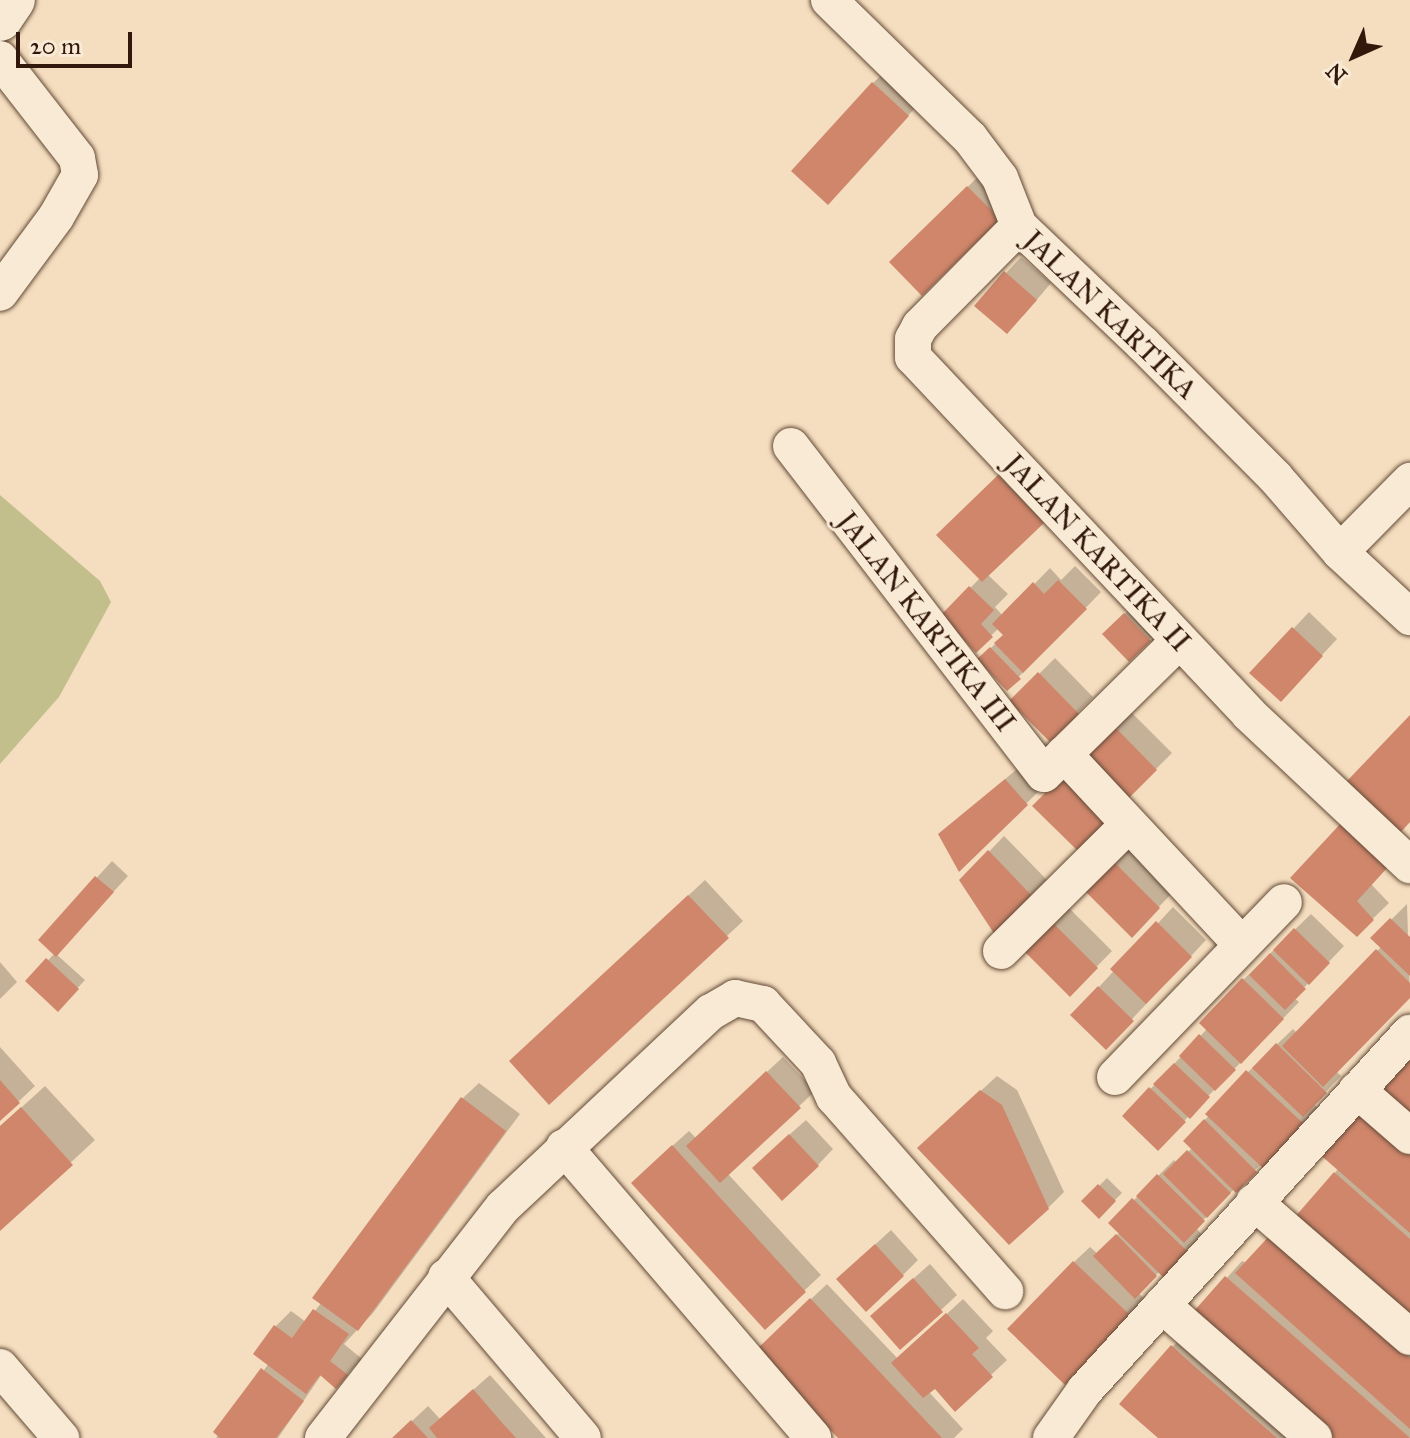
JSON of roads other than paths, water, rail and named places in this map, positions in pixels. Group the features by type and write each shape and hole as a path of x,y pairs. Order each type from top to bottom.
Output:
{"street":[{"path":"0,19 13,0"},
{"name":"JALAN KARTIKA","path":"829,0 970,138 1000,178 1019,226 1275,477 1340,552 1410,617"},
{"path":"0,59 77,158 80,175 56,217 0,293"},
{"name":"JALAN KARTIKA II","path":"1019,226 920,326 913,339 913,357 1249,714 1410,865"},
{"name":"JALAN KARTIKA III","path":"791,446 1044,774 1179,641"},
{"path":"1340,552 1410,481"},
{"path":"1064,754 1242,945"},
{"path":"1001,951 1129,824"},
{"path":"1115,1077 1284,902"},
{"path":"323,1438 503,1207 711,1012 735,998 763,1004 818,1063 834,1097 1005,1291"},
{"path":"1051,1438 1085,1390 1410,1033"},
{"path":"1357,1090 1410,1136"},
{"path":"564,1147 813,1438"},
{"path":"1254,1202 1410,1337"},
{"path":"446,1277 583,1438"},
{"path":"1162,1305 1314,1438"},
{"path":"0,1367 61,1438"}]}
